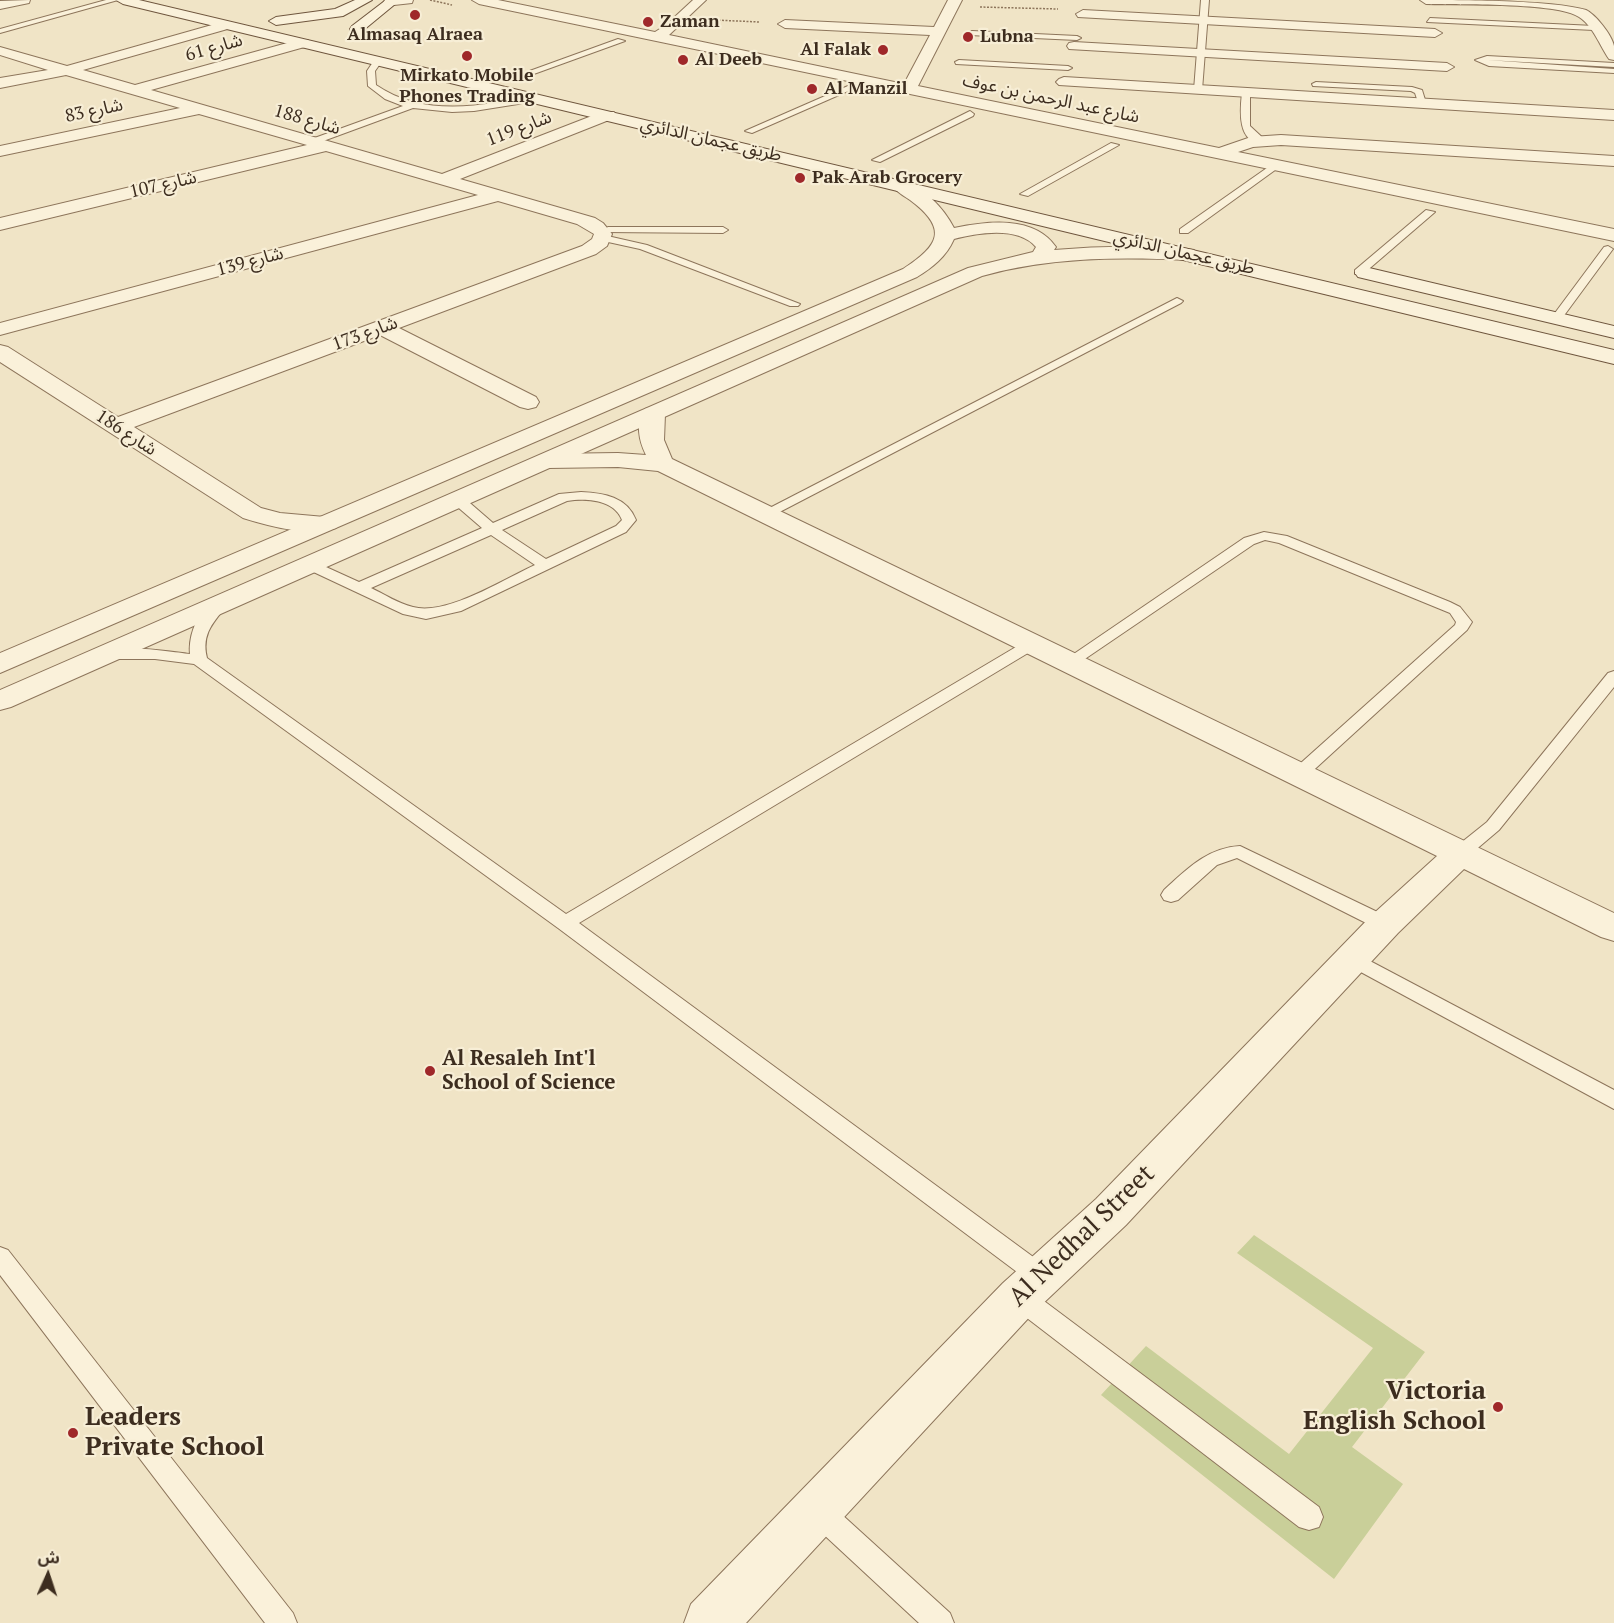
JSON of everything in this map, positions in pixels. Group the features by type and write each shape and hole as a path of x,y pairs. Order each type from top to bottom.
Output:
{"street":[{"path":"0,5 24,0"},
{"name":"طريق عجمان الدائري","path":"123,0 1614,357"},
{"path":"184,0 552,85"},
{"path":"276,21 330,15 347,10 365,0"},
{"path":"362,41 357,29 392,1 406,0"},
{"name":"شارع عبد الرحمن بن عوف","path":"479,0 909,89 1055,108 1220,154 1611,242"},
{"path":"657,37 682,18 700,0"},
{"path":"1461,105 1424,0 1537,5 1585,15 1604,16"},
{"path":"909,89 953,3"},
{"path":"553,16 566,5"},
{"path":"1055,108 1085,8 1203,20 1432,27"},
{"path":"330,15 334,21 344,22 356,21 378,11"},
{"path":"1585,15 1614,56"},
{"path":"785,24 938,32"},
{"path":"0,83 69,69 226,25"},
{"path":"1076,42 1450,76"},
{"name":"شارع 61","path":"135,90 303,43"},
{"name":"شارع 188","path":"0,51 69,69 196,110 499,195 581,220 602,234"},
{"path":"1066,75 1198,90 1614,115"},
{"name":"شارع 83","path":"0,151 196,110"},
{"name":"شارع 119","path":"444,179 608,115"},
{"name":"طريق عجمان الدائري","path":"743,129 772,136"},
{"path":"1220,154 1243,144 1292,140 1614,161"},
{"name":"شارع 107","path":"0,224 319,144"},
{"path":"871,159 898,165"},
{"path":"0,664 910,273 933,258 939,251 945,236 943,221 939,214 925,201 901,186"},
{"path":"1004,190 1044,199"},
{"name":"شارع 139","path":"0,329 499,195"},
{"name":"طريق عجمان الدائري","path":"1163,226 1208,237"},
{"path":"945,236 976,228 1011,229 1031,235 1043,243 1046,247 1041,256"},
{"name":"شارع 173","path":"116,426 589,250 602,234"},
{"path":"0,702 962,277 1006,263 1041,256 1103,252 1187,254"},
{"path":"1353,271 1614,332"},
{"path":"382,328 528,402"},
{"name":"شارع 186","path":"0,352 252,513 278,521 327,524"},
{"path":"653,414 650,434 652,444 663,464"},
{"path":"548,461 594,459 663,464 1614,928"},
{"path":"246,558 258,534 257,523 252,513"},
{"name":"Al Nedhal Street","path":"710,1623 1031,1287 1111,1212 1272,1046 1385,924 1459,854"}],"lane":[{"path":"0,31 114,0"},
{"path":"1198,90 1205,0"},
{"path":"1432,27 1594,28"},
{"path":"972,33 1076,42"},
{"path":"517,77 621,41"},
{"path":"1614,64 1487,58 1479,60 1489,64 1614,71"},
{"path":"378,61 371,71 372,86 379,92 413,105 434,108 473,108 537,99"},
{"path":"960,62 1066,75"},
{"path":"743,129 867,81"},
{"path":"1316,84 1412,89 1419,92 1422,103"},
{"path":"1246,93 1244,127 1249,134 1261,141"},
{"path":"319,144 413,105"},
{"path":"871,159 970,114"},
{"path":"1025,194 1114,145"},
{"path":"1184,231 1277,165"},
{"path":"1353,271 1430,212"},
{"path":"602,234 723,230"},
{"path":"602,234 643,247 794,304"},
{"path":"1556,319 1611,242"},
{"path":"765,514 1177,301"},
{"path":"310,565 358,588 408,611 437,614 456,608 621,530 629,520 629,515 620,507 599,497 573,495 490,528 358,588"},
{"path":"458,500 490,528 547,566"},
{"path":"1070,663 1249,541 1264,536 1282,539 1445,605 1461,616 1464,622 1462,627 1299,774"},
{"path":"199,660 196,649 201,626 220,604"},
{"path":"565,923 1032,644"},
{"path":"107,654 154,654 199,660 565,923 1031,1287 1309,1517"},
{"path":"1459,854 1494,826 1614,676"},
{"path":"1170,895 1216,856 1230,851 1240,852 1385,924"},
{"path":"1353,959 1614,1100"},
{"path":"0,1257 283,1623"},
{"path":"817,1510 940,1623"}],"path":[{"path":"953,3 1085,8"},
{"path":"682,18 785,24"}],"green space":[{"path":"1254,1235 1425,1352 1352,1447 1403,1484 1334,1579 1101,1395 1146,1346 1289,1454 1373,1348 1237,1253"}],"place":[{"name":"Almasaq Alraea","path":"415,15"},
{"name":"Zaman","path":"648,22"},
{"name":"Lubna","path":"968,37"},
{"name":"Al Falak","path":"883,50"},
{"name":"Mirkato Mobile Phones Trading","path":"467,56"},
{"name":"Al Deeb","path":"683,60"},
{"name":"Al Manzil","path":"812,89"},
{"name":"Pak Arab Grocery","path":"800,178"},
{"name":"Al Resaleh Int'l School of Science","path":"430,1071"},
{"name":"Victoria English School","path":"1498,1407"},
{"name":"Leaders Private School","path":"73,1433"}]}
